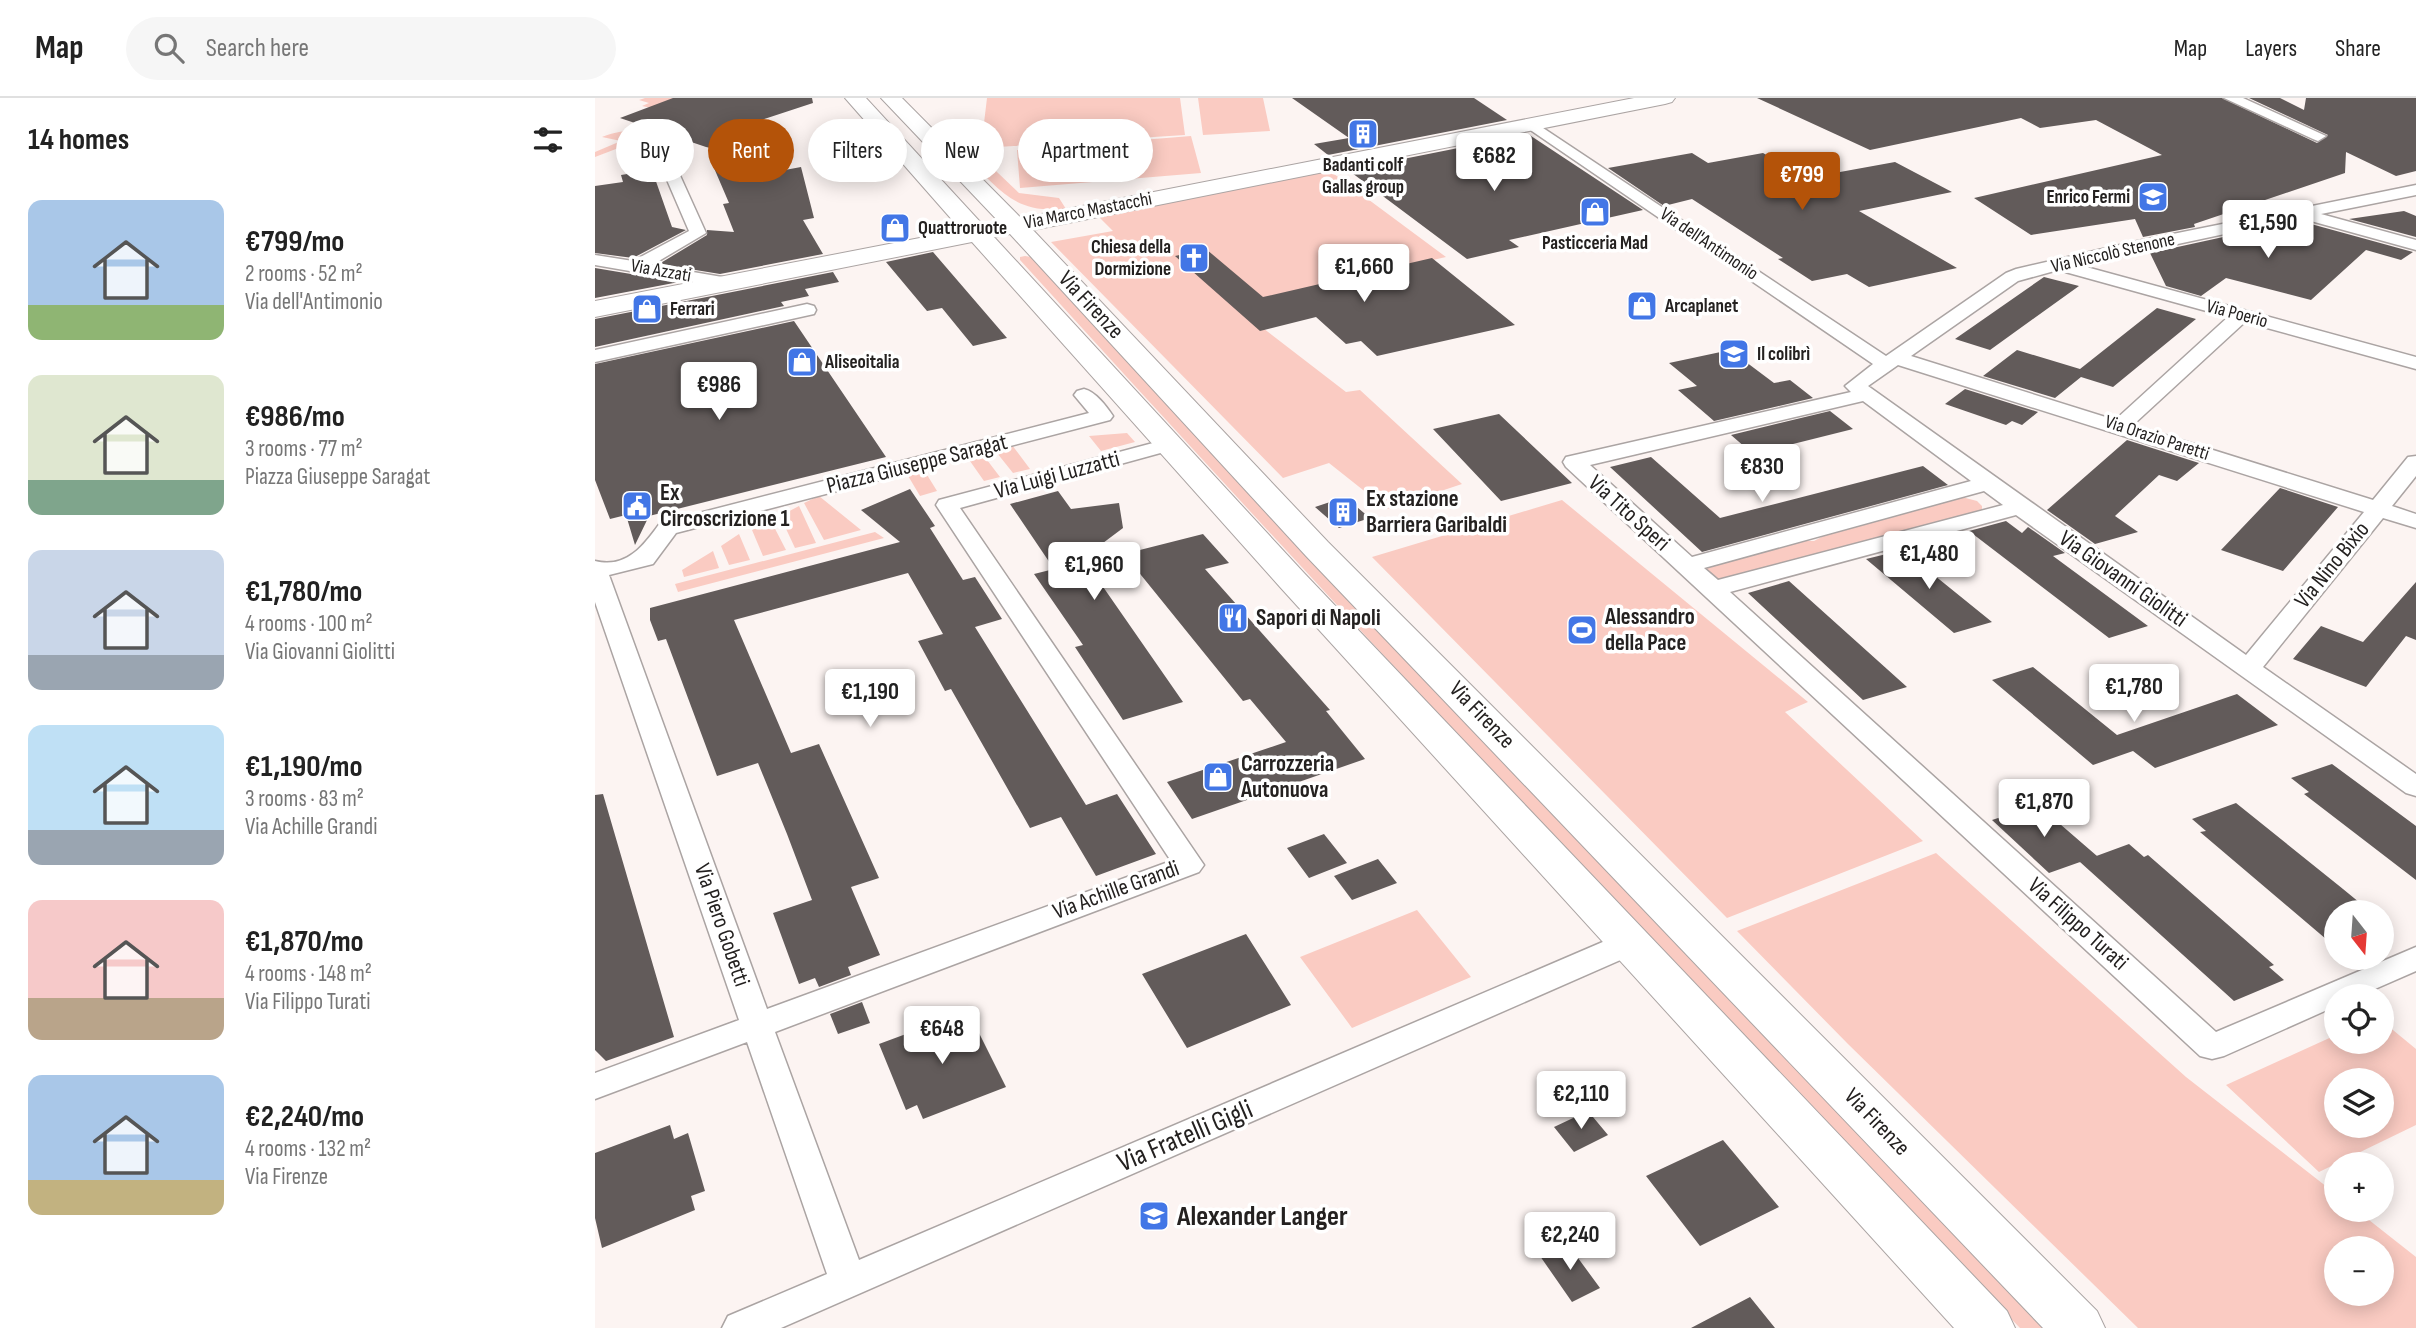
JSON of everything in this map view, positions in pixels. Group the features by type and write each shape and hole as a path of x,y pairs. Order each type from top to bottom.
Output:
{"main road":[{"name":"Via Firenze","path":"855,98 1168,445 1988,1328"},
{"name":"Via Firenze","path":"891,98 1016,226 1317,549 2078,1328"},
{"name":"Via Marco Mastacchi","path":"595,309 1664,98"}],"street":[{"path":"2231,98 2318,136"},
{"name":"Via dell'Antimonio","path":"1531,124 1891,361"},
{"path":"635,267 698,233 675,182"},
{"name":"Via Niccolò Stenone","path":"1865,395 1855,386 2012,277 2299,213 2416,190"},
{"path":"2299,213 2416,245"},
{"name":"Via Azzati","path":"595,260 728,283"},
{"name":"Via Poerio","path":"2059,265 2416,363"},
{"path":"595,356 807,310"},
{"path":"2120,426 2241,315"},
{"name":"Via Orazio Paretti","path":"1891,361 2120,426 2416,521"},
{"name":"Piazza Giuseppe Saragat","path":"595,570 645,559 668,528 1103,416 1084,395"},
{"name":"Via Giovanni Giolitti","path":"1865,395 2416,788"},
{"name":"Via Tito Speri","path":"1687,566 1574,463 1865,395"},
{"name":"Via Luigi Luzzatti","path":"947,505 1168,445"},
{"name":"Via Nino Bixio","path":"2249,668 2416,462"},
{"path":"1687,566 1988,483"},
{"name":"Via Achille Grandi","path":"757,1024 1189,865 947,505"},
{"path":"1713,589 2020,507"},
{"name":"Via Filippo Turati","path":"1687,566 2212,1046 2416,958"},
{"name":"Via Piero Gobetti","path":"595,570 848,1282"},
{"name":"Via Fratelli Gigli","path":"741,1328 1630,943"},
{"path":"595,1086 757,1024"}],"shaded area":[{"path":"677,98 718,110 694,119 661,119 665,111 642,106 649,103 639,100"},
{"path":"987,98 1180,98 1185,135 1153,137 1153,119 1018,119 1018,146 1004,147 1004,119 984,119"},
{"path":"1198,98 1263,98 1270,131 1203,135"},
{"path":"616,132 616,140 602,137"},
{"path":"1191,136 1201,173 1153,177 1153,139"},
{"path":"616,143 616,149 595,157 595,152"},
{"path":"1330,171 1446,257 1233,305 1346,392 1360,390 1462,484 1387,509 1329,463 1283,478 1051,242 1113,231 1099,217"},
{"path":"1004,179 1019,193 1059,198 1066,209 1032,207 1019,203 991,182 1004,182"},
{"path":"1020,182 1092,182 1020,188"},
{"path":"1020,257 1031,257 2048,1328 2020,1328 1893,1196 1267,530 1020,260"},
{"path":"1127,433 1135,442 1101,451 1089,436"},
{"path":"1012,445 1030,469 1013,473 993,448"},
{"path":"981,452 1000,477 984,481 965,454"},
{"path":"921,465 937,491 920,496 904,469"},
{"path":"1954,495 1977,501 1982,506 1982,512 1748,581 1703,582 1691,563 1748,541 1814,541 1835,530"},
{"path":"819,496 861,530 824,540 804,503"},
{"name":"Alessandro della Pace","path":"1562,500 1808,702 1785,712 1923,841 1727,918 1372,557"},
{"path":"799,506 816,543 795,548 780,516"},
{"path":"771,521 786,550 763,556 752,530"},
{"path":"875,532 884,538 678,592 675,584"},
{"path":"739,534 750,560 729,565 721,546"},
{"path":"713,551 719,568 684,577 682,570"},
{"path":"1936,853 2186,1077 2324,1185 2324,1222 2372,1222 2389,1236 2324,1236 2324,1306 2394,1306 2394,1240 2416,1257 2416,1328 2138,1328 1848,1044 1737,931"},
{"path":"1417,910 1471,977 1352,1028 1300,957"},
{"path":"2394,1031 2416,1049 2416,1125 2394,1136 2394,1068 2324,1068 2324,1138 2389,1138 2360,1152 2324,1152 2324,1170 2319,1172 2226,1085 2324,1040 2324,1054 2394,1054"}],"building":[{"path":"673,98 812,98 813,103 764,119 708,119 708,147 694,143 694,119 620,118"},
{"path":"1292,98 1474,98 1507,120 1328,155 1314,144 1349,138"},
{"path":"1757,98 2222,98 2317,143 2328,135 2249,98 2280,98 2304,110 2306,98 2416,98 2416,171 2396,176 2346,152 2345,173 2194,224 2195,227 2143,237 2135,219 2031,235 1974,198 2162,155 2096,120 2040,128 2021,118 1870,150"},
{"path":"1528,134 1643,210 1509,240 1519,247 1467,259 1348,170"},
{"path":"1692,153 1708,163 1763,153 1807,178 1895,162 1952,192 1859,211 1957,268 1869,287 1847,274 1812,281 1778,259 1783,258 1692,199 1664,206 1608,168"},
{"path":"801,167 814,218 803,220 823,254 720,274 659,264 707,235 707,230 734,232 723,204 729,203 720,182 794,182 794,168"},
{"path":"623,182 656,182 672,227 686,230 633,258 595,253 595,186"},
{"path":"2404,211 2416,216 2416,237 2349,219"},
{"path":"2311,224 2413,252 2401,260 2366,250 2311,300 2226,278 2201,296 2166,286 2150,253 2237,234"},
{"path":"1206,249 1263,297 1432,258 1515,325 1377,356 1361,341 1346,344 1316,317 1260,331 1175,256"},
{"path":"933,252 1007,338 973,346 942,308 927,311 886,262"},
{"path":"595,268 679,282 595,298"},
{"path":"833,272 839,282 805,289 809,296 781,302 784,306 595,347 595,319"},
{"path":"2044,277 2079,286 1990,350 1955,339"},
{"path":"2157,308 2196,319 2113,387 2081,377 2055,398 1983,376 2017,350 2080,369"},
{"path":"794,321 886,457 649,516 635,545 626,515 610,519 595,480 595,364"},
{"path":"1730,350 1774,383 1790,380 1813,398 1714,421 1678,390 1697,386 1669,363"},
{"path":"1965,389 2038,412 2022,425 2012,421 2006,425 1945,404"},
{"path":"1830,411 1853,429 1753,454 1731,435"},
{"path":"1499,414 1572,483 1501,501 1433,429"},
{"path":"2127,440 2199,463 2177,481 2159,475 2115,516 2138,532 2095,544 2047,510"},
{"path":"1651,457 1720,518 1923,466 1948,485 1702,552 1610,467"},
{"path":"2280,488 2338,507 2283,571 2221,550"},
{"path":"910,489 935,526 930,528 963,580 975,577 1002,619 975,627 1086,805 1117,794 1156,854 1096,876 1061,817 1030,828 951,689 945,691 918,641 943,634 908,573 734,620 791,753 819,744 879,878 851,887 880,955 848,967 851,975 819,987 815,978 799,984 773,913 812,900 787,834 758,763 717,776 666,639 658,641 650,620 650,608 900,542 861,510"},
{"path":"1058,491 1071,509 1119,503 1123,528 1083,558 1183,702 1123,720 1075,647 1083,645 1034,574 1054,569 1010,504"},
{"name":"Ex stazione Barriera Garibaldi","path":"1345,497 1370,518 1339,528 1315,507"},
{"path":"2006,521 2022,533 2028,527 2065,553 2053,556 2148,626 2109,638 1969,531"},
{"path":"1203,534 1229,563 1205,569 1330,710 1326,711 1365,759 1192,819 1167,782 1286,742 1250,699 1243,701 1124,554"},
{"path":"1903,550 1992,622 1954,633 1866,559"},
{"path":"1789,581 1907,687 1863,700 1748,593"},
{"path":"2416,582 2416,640 2406,636 2366,687 2293,659 2321,626 2363,642"},
{"path":"2033,667 2117,735 2237,694 2278,725 2155,768 2133,751 2093,765 1992,680"},
{"path":"2332,764 2416,826 2416,880 2304,794 2309,792 2291,778"},
{"path":"603,794 674,1037 606,1061 595,1050 595,795"},
{"path":"2236,803 2356,900 2324,900 2324,937 2200,832 2206,831 2192,819"},
{"path":"2038,805 2097,856 2049,873 1992,820"},
{"path":"1324,834 1347,863 1309,878 1287,848"},
{"path":"2129,844 2144,857 2148,855 2274,965 2269,967 2284,980 2234,1001 2080,862"},
{"path":"1378,859 1397,883 1352,900 1334,876"},
{"path":"1246,934 1291,1005 1187,1048 1142,974"},
{"path":"862,1002 870,1023 838,1034 830,1014"},
{"path":"968,1011 1006,1087 923,1119 917,1105 906,1110 879,1044"},
{"path":"1588,1111 1608,1135 1574,1152 1554,1127"},
{"path":"670,1125 674,1139 688,1133 705,1191 691,1196 695,1210 602,1248 595,1218 595,1153"},
{"path":"1723,1140 1779,1207 1700,1246 1646,1176"},
{"path":"1567,1243 1600,1288 1572,1302 1540,1256"},
{"path":"1750,1297 1775,1328 1691,1328"}],"place":[{"name":"Badanti colf Gallas group","path":"1363,134"},
{"name":"Enrico Fermi","path":"2153,197"},
{"name":"Pasticceria Mad","path":"1595,212"},
{"name":"Quattroruote","path":"895,228"},
{"name":"Chiesa della Dormizione","path":"1194,258"},
{"name":"Arcaplanet","path":"1642,306"},
{"name":"Ferrari","path":"647,309"},
{"name":"Il colibrì","path":"1734,354"},
{"name":"Aliseoitalia","path":"802,362"},
{"name":"Ex Circoscrizione 1","path":"637,506"},
{"name":"Ex stazione Barriera Garibaldi","path":"1343,512"},
{"name":"Sapori di Napoli","path":"1233,618"},
{"name":"Alessandro della Pace","path":"1582,630"},
{"name":"Carrozzeria Autonuova","path":"1218,777"},
{"name":"Alexander Langer","path":"1154,1216"}]}
